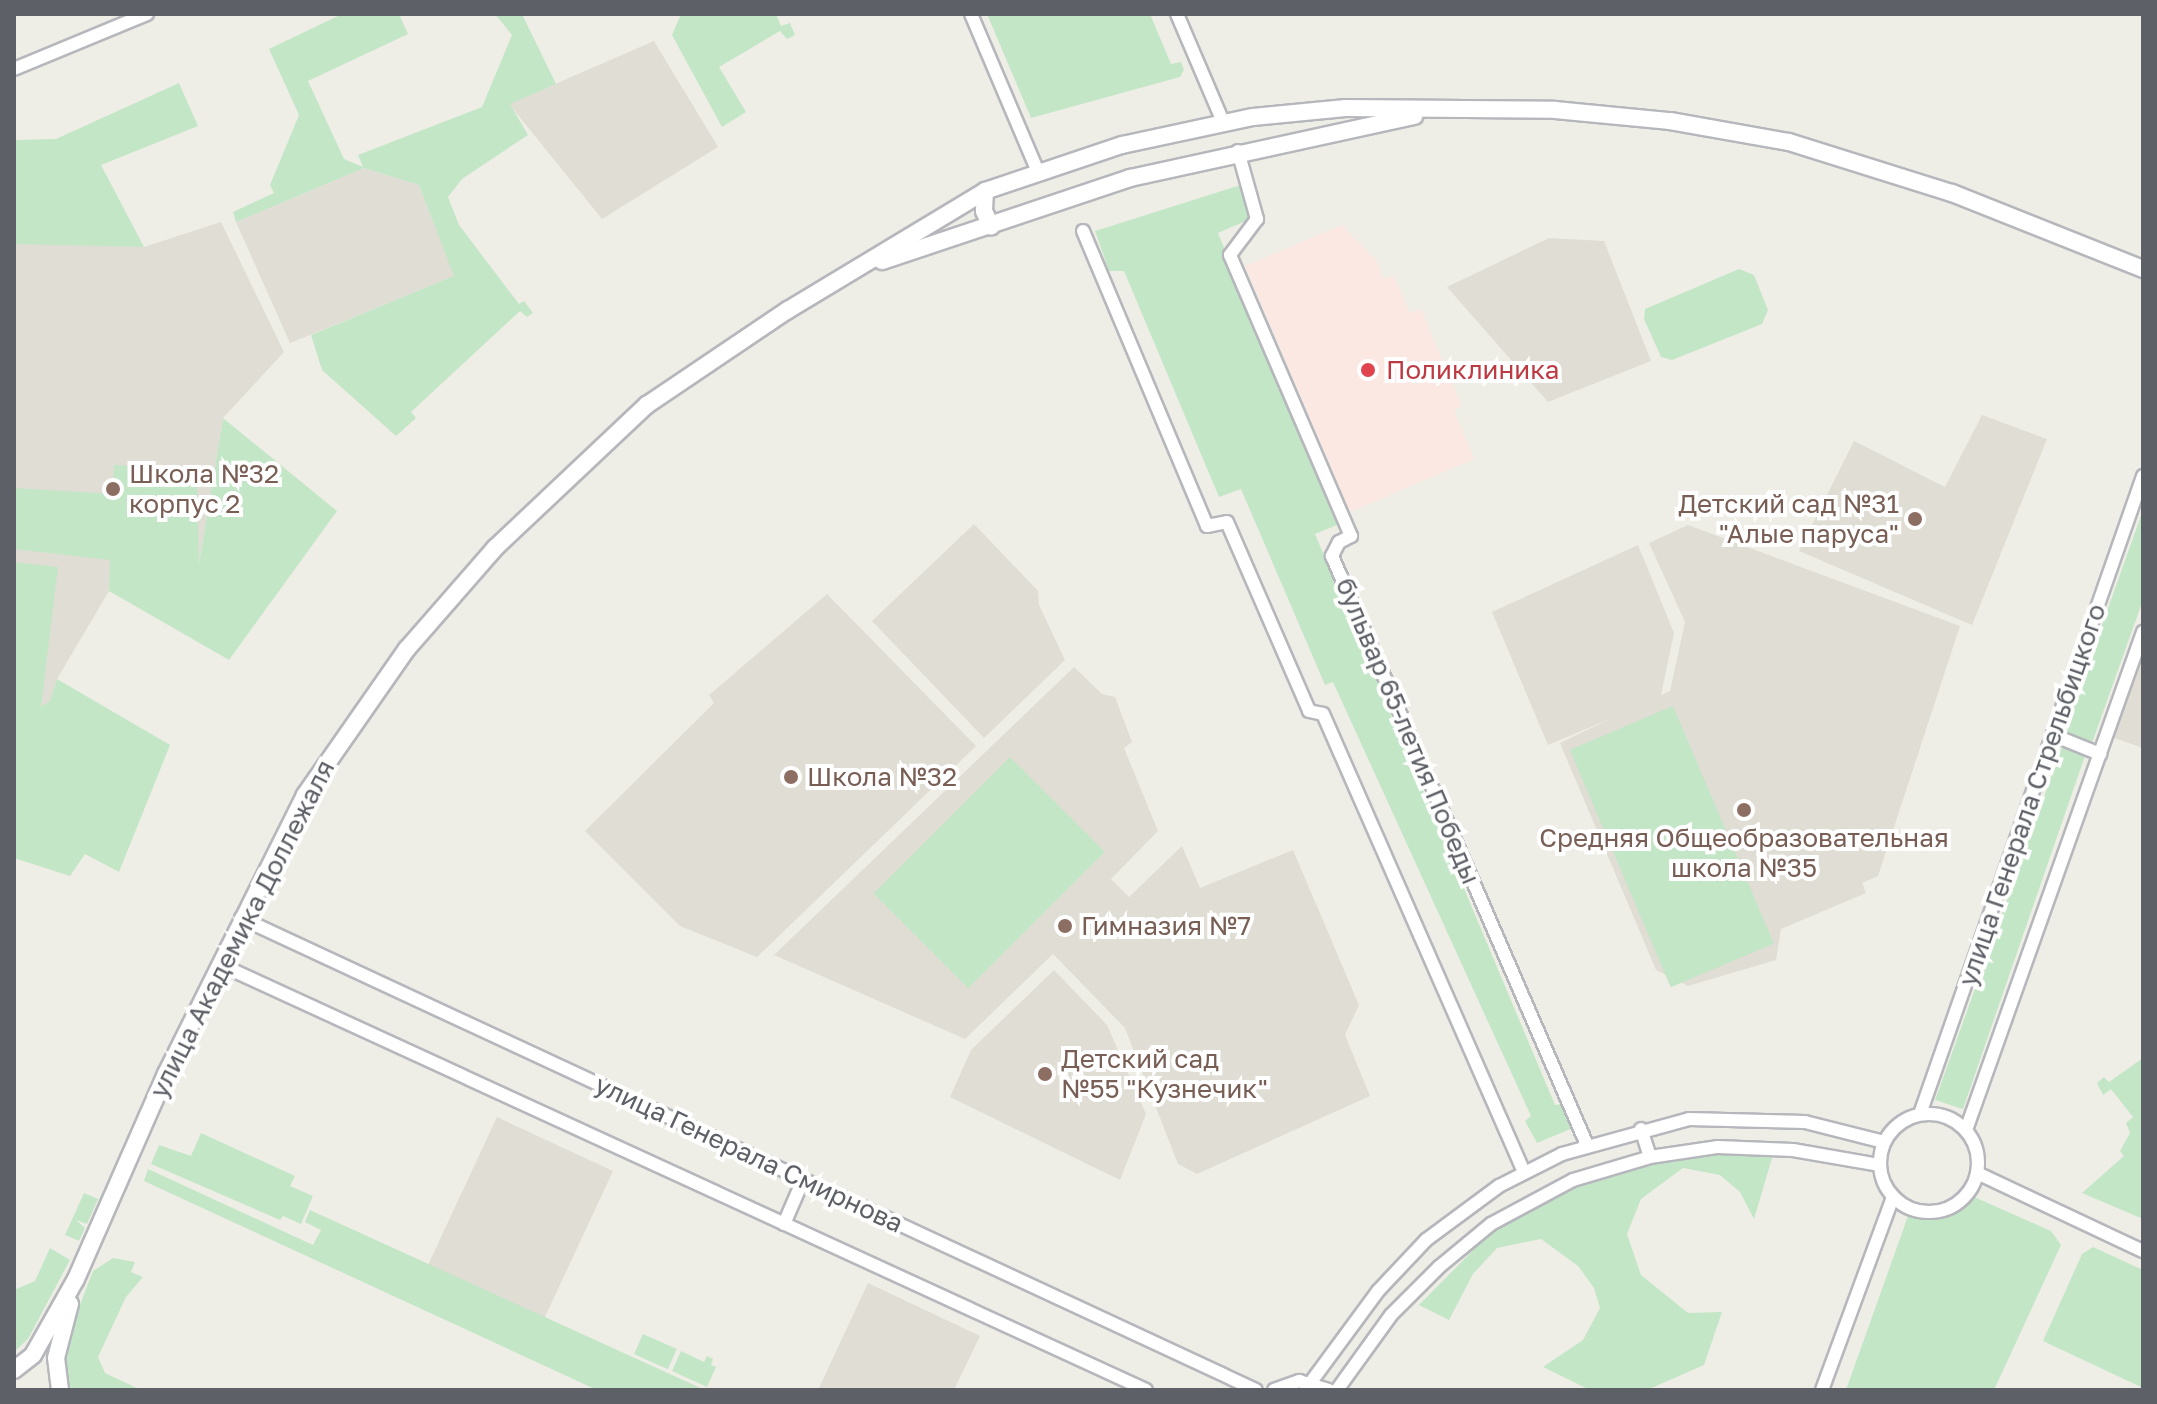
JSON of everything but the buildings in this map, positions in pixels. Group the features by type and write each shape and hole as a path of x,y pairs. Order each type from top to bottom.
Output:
{"main road":[{"name":"улица Академика Доллежаля","path":"853,271 1130,178 1238,151 1451,109"},
{"name":"улица Академика Доллежаля","path":"14,1370 33,1355 76,1279 241,918 345,731 407,649 495,548 647,405 853,271 985,191 1038,172 1223,122 1290,112 1555,110 1656,119 1789,142 1941,190 2143,269"},
{"path":"1290,112 1301,124 1297,139"},
{"path":"985,191 984,211 991,226"},
{"name":"улица Академика Доллежаля","path":"60,1390 56,1358 76,1279"}],"street":[{"path":"14,69 147,14"},
{"path":"971,14 1038,172"},
{"path":"1177,14 1223,122"},
{"name":"бульвар 65-летия Победы","path":"1238,151 1257,219 1230,255 1351,536 1339,542 1332,556 1587,1145"},
{"path":"1083,231 1207,526 1227,522 1309,711 1323,714 1524,1172"},
{"name":"улица Генерала Стрельбицкого","path":"1920,1114 2143,476"},
{"name":"улица Генерала Стрельбицкого","path":"1966,1130 2143,632"},
{"path":"2053,735 2100,754"},
{"name":"улица Генерала Смирнова","path":"241,918 1256,1390"},
{"name":"улица Генерала Смирнова","path":"219,964 1146,1390"},
{"path":"1920,1114 1944,1116 1966,1130 1978,1158 1977,1173 1962,1199 1935,1212 1905,1207 1893,1197 1879,1165 1884,1142 1892,1129 1920,1114"},
{"path":"1311,1382 1378,1291 1426,1240 1524,1172 1587,1145 1689,1119 1805,1122 1884,1142"},
{"path":"1641,1129 1650,1157"},
{"path":"1337,1390 1391,1315 1491,1224 1573,1180 1650,1157 1758,1147 1879,1165"},
{"path":"1977,1173 2143,1251"},
{"path":"784,1224 803,1180"},
{"path":"1822,1390 1893,1197"},
{"path":"1477,1202 1491,1224"},
{"path":"1274,1390 1288,1383 1311,1382 1329,1390"}],"shaded area":[{"path":"654,41 718,147 602,219 509,104"},
{"path":"364,168 419,185 455,276 290,343 236,222"},
{"name":"Школа №32 корпус 2","path":"221,222 284,352 223,418 198,570 111,560 109,591 57,679 14,816 14,240 144,247"},
{"name":"Поликлиника","path":"1342,225 1376,260 1384,279 1394,276 1410,313 1421,309 1462,406 1454,410 1474,459 1350,512 1245,266"},
{"path":"1549,238 1604,241 1651,361 1548,402 1447,287"},
{"name":"Детский сад №31 \"Алые паруса\"","path":"1982,415 2047,439 1972,625 1799,551 1854,441 1945,487"},
{"path":"974,524 1038,591 1039,605 1065,660 984,738 872,621"},
{"name":"Средняя Общеобразовательная школа №35","path":"1688,525 1960,626 1878,876 1862,883 1866,893 1781,929 1776,960 1688,986 1656,970 1560,743 1612,718 1548,745 1492,612 1638,545 1674,633 1661,695 1670,691 1685,622 1649,543"},
{"name":"Школа №32","path":"827,594 976,746 757,957 680,926 585,831 714,703 709,695"},
{"path":"2143,645 2143,748 2109,736"},
{"name":"Гимназия №7","path":"1074,667 1102,694 1115,697 1132,742 1124,748 1158,831 1111,879 1129,897 1182,846 1200,888 1293,850 1359,1005 1345,1035 1370,1096 1197,1174 1178,1164 1125,1028 1053,954 965,1039 774,955"},
{"name":"Детский сад №55 \"Кузнечик\"","path":"1054,970 1107,1025 1146,1114 1120,1180 950,1097 971,1050"},
{"path":"497,1117 613,1171 544,1320 428,1266"},
{"path":"868,1283 980,1336 954,1390 818,1390"}],"green space":[{"path":"342,14 399,14 408,34 308,81 344,159 363,167 358,155 482,107 512,35 495,14 522,14 556,84 510,104 528,135 462,179 448,197 459,225 519,304 524,301 533,313 527,317 520,311 411,412 416,418 396,436 322,370 311,335 454,276 419,185 364,168 236,222 233,212 274,193 270,185 299,115 269,49"},
{"path":"681,14 776,14 781,26 790,23 795,35 787,39 780,31 719,67 746,112 722,127 672,35"},
{"path":"987,14 1150,14 1171,64 1181,62 1184,70 1180,77 1031,118"},
{"path":"179,83 198,126 101,165 144,247 14,244 14,140 56,139"},
{"path":"1244,184 1257,216 1218,233 1337,525 1315,534 1555,1105 1562,1104 1573,1128 1537,1143 1525,1121 1531,1116 1333,682 1325,685 1241,489 1219,497 1124,271 1109,271 1095,231"},
{"path":"1739,269 1754,275 1768,310 1762,324 1672,360 1661,357 1644,319 1645,309"},
{"path":"223,418 337,511 229,660 109,591 110,560 14,549 14,488 113,494 114,465 197,470 199,564"},
{"path":"2143,510 2143,600 2092,743 2064,732"},
{"path":"14,562 58,567 41,707 50,701 57,679 170,745 119,872 85,854 70,876 14,858"},
{"path":"1673,706 1774,943 1671,987 1570,750"},
{"path":"2062,747 2085,756 1963,1109 1935,1100"},
{"path":"1010,757 1105,852 968,988 874,893"},
{"path":"2143,1058 2143,1219 2082,1193 2124,1156 2120,1151 2130,1133 2126,1123 2133,1117 2111,1089 2103,1095 2097,1083 2104,1077 2109,1082"},
{"path":"201,1133 295,1176 290,1186 313,1196 301,1224 283,1216 280,1220 151,1164 159,1145 191,1156"},
{"path":"1706,1153 1773,1155 1754,1219 1740,1192 1720,1175 1683,1168 1641,1199 1627,1234 1641,1275 1688,1313 1722,1312 1704,1365 1647,1390 1590,1390 1543,1367 1583,1340 1600,1308 1594,1288 1578,1266 1541,1239 1497,1248 1473,1274 1449,1320 1419,1305 1499,1224 1581,1183 1655,1161"},
{"path":"148,1169 313,1245 321,1230 305,1222 310,1210 705,1390 597,1390 144,1181"},
{"path":"84,1193 98,1199 87,1224 76,1220 85,1228 79,1241 65,1235"},
{"path":"1972,1196 2051,1231 2061,1245 1994,1390 1846,1390 1908,1216 1936,1219 1963,1207"},
{"path":"2093,1247 2143,1270 2143,1388 2043,1341 2082,1254"},
{"path":"50,1248 70,1260 28,1339 14,1352 14,1290 35,1281"},
{"path":"113,1258 135,1262 131,1272 143,1277 126,1297 98,1357 105,1373 141,1390 72,1390 64,1380 64,1346 93,1271"},
{"path":"643,1334 677,1349 668,1369 634,1354"},
{"path":"681,1351 704,1362 707,1356 713,1359 711,1365 716,1367 707,1387 672,1371"}],"place":[{"name":"Поликлиника","path":"1368,370"},
{"name":"Школа №32 корпус 2","path":"113,489"},
{"name":"Детский сад №31 \"Алые паруса\"","path":"1915,519"},
{"name":"Школа №32","path":"791,777"},
{"name":"Средняя Общеобразовательная школа №35","path":"1744,810"},
{"name":"Гимназия №7","path":"1065,926"},
{"name":"Детский сад №55 \"Кузнечик\"","path":"1045,1074"}]}
